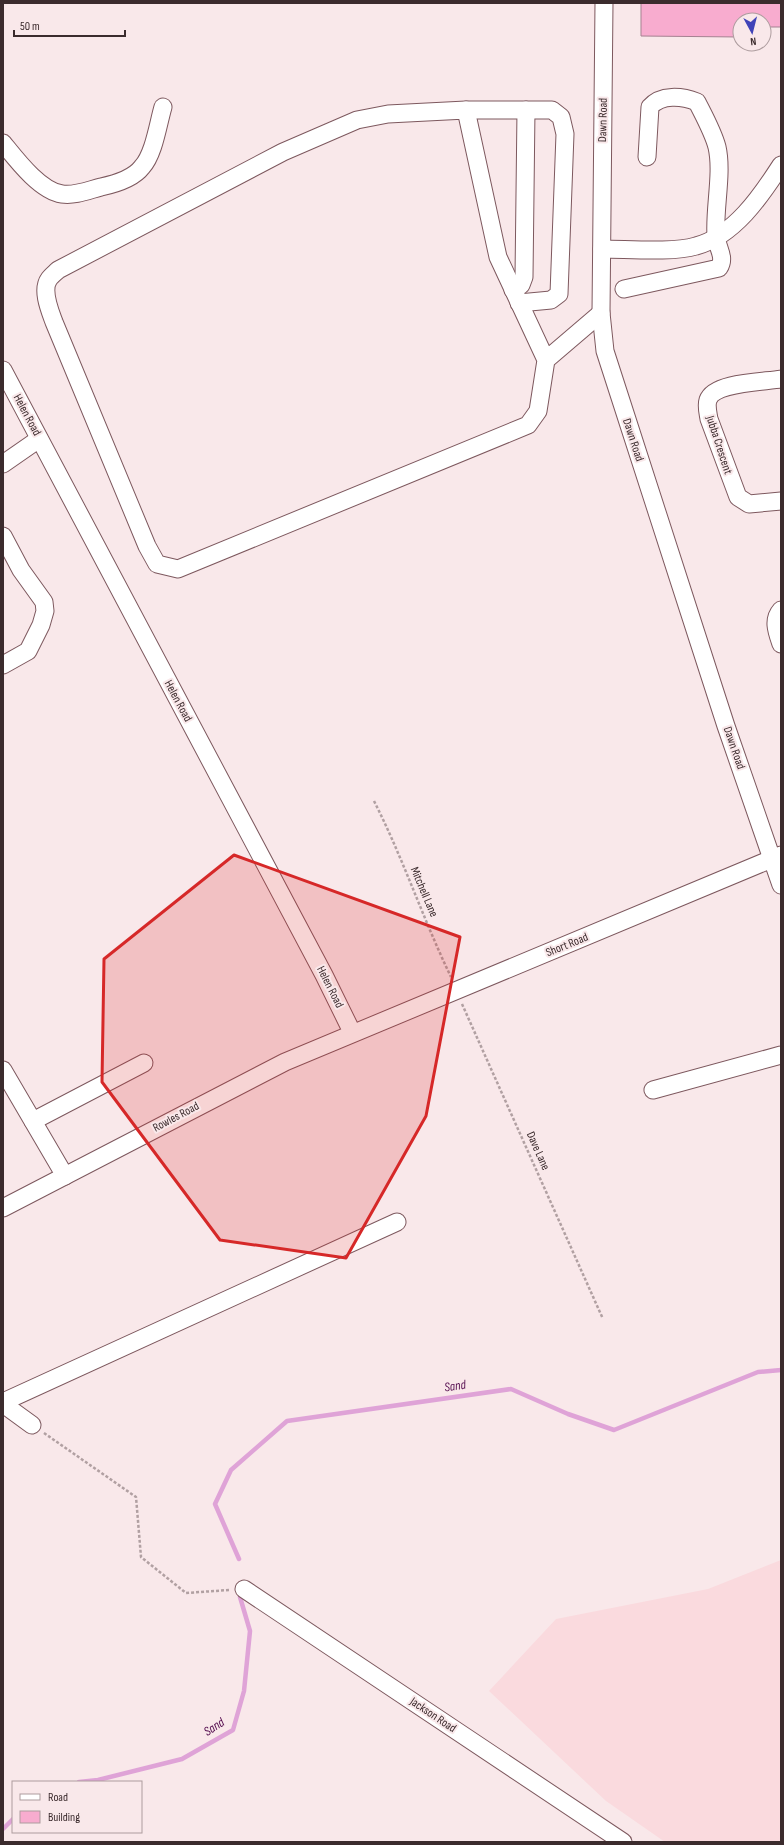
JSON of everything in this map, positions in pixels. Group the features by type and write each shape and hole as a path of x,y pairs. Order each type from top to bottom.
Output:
{"street":[{"name":"Dawn Road","path":"604,3 601,313 604,342 610,370 735,753 777,857 781,885"},
{"path":"624,289 719,268 722,263 722,255 716,238 718,155 713,137 696,102 685,98 655,100 650,106 647,157"},
{"path":"3,143 25,169 42,183 56,192 63,194 74,194 114,184 130,177 142,168 149,157 164,107"},
{"path":"466,110 498,257 516,297 546,360 538,411 528,425 178,569 157,564 147,546 48,307 46,291 48,280 58,270 283,152 357,120 388,114 466,110 552,110 561,117 565,134 560,294 551,300 516,297"},
{"path":"516,297 524,277 526,110"},
{"path":"602,249 681,248 697,246 716,238 746,212 781,165"},
{"path":"546,360 601,313"},
{"name":"Helen Road","path":"3,370 324,975 352,1032"},
{"name":"Jubba Crescent","path":"781,379 718,389 711,396 707,406 709,419 738,497 749,504 781,501"},
{"path":"3,464 39,439"},
{"path":"3,536 21,570 44,602 45,611 41,625 28,651 3,665"},
{"path":"781,610 776,617 776,626 781,644"},
{"name":"Short Road","path":"352,1032 777,857"},
{"name":"Rowles Road","path":"3,1208 268,1069 352,1032"},
{"path":"653,1090 781,1055"},
{"path":"33,1121 144,1063"},
{"path":"3,1070 65,1176"},
{"path":"32,1425 3,1403 397,1222"},
{"name":"Jackson Road","path":"244,1589 623,1842"}],"path":[{"name":"Mitchell Lane","path":"374,801 389,830 412,889 457,989"},
{"name":"Dave Lane","path":"457,989 465,1011 604,1319"},
{"path":"32,1425 136,1497 141,1557 186,1593 244,1589"}],"highlighted area":[{"path":"234,855 460,937 426,1116 346,1258 220,1240 102,1082 104,959"}],"shaded area":[{"path":"781,1560 781,1842 665,1842 606,1801 489,1691 556,1619 708,1589"}],"building":[{"path":"641,3 781,3 781,27 772,27 772,12 732,12 732,37 641,36"}],"waterway":[{"name":"Sand","path":"239,1559 215,1504 231,1470 287,1421 511,1389 568,1414 614,1430 758,1372 781,1370"},
{"name":"Sand","path":"88,1781 98,1780 182,1759 233,1730 244,1691 250,1631 240,1597"},
{"name":"Sand","path":"3,1829 12,1820"}]}
